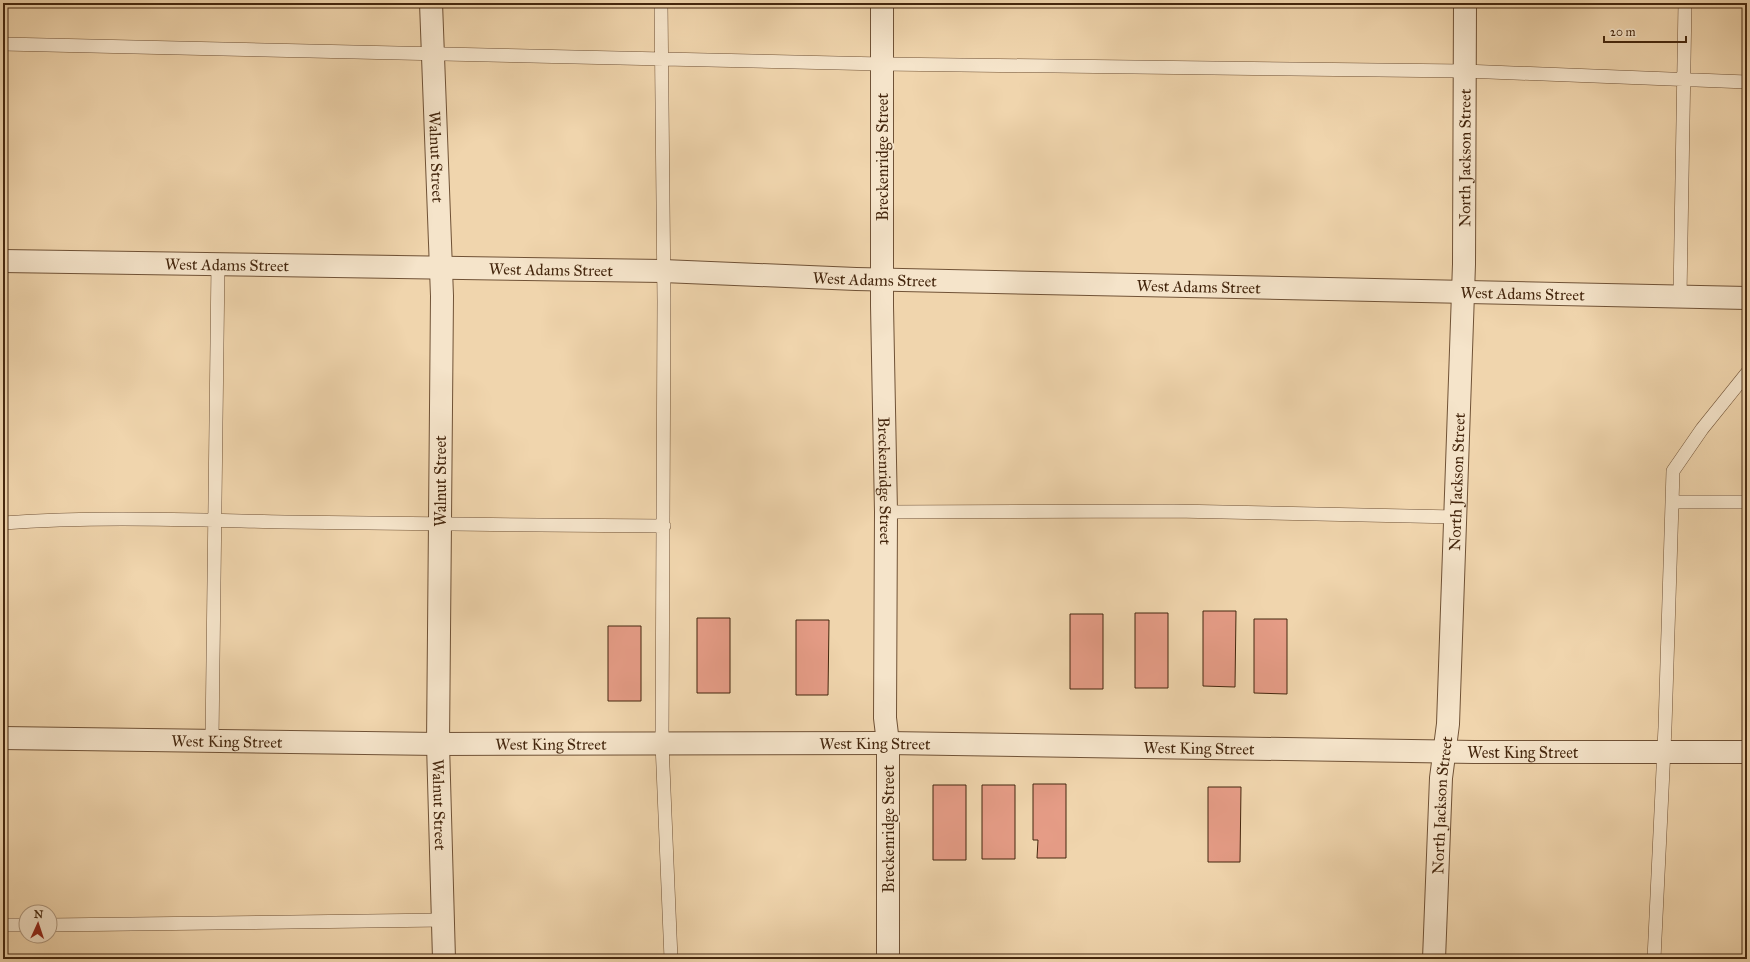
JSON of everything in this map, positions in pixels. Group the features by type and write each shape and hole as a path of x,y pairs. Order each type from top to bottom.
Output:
{"street":[{"name":"Walnut Street","path":"431,3 441,268 438,744 444,959"},
{"name":"Breckenridge Street","path":"882,3 882,279 886,512 885,718 888,743 888,959"},
{"name":"North Jackson Street","path":"1434,959 1441,778 1448,724 1456,517 1463,292 1465,3"},
{"name":"West Adams Street","path":"3,261 663,271 882,279 1747,298"},
{"name":"West King Street","path":"3,738 438,744 888,743 1444,751 1664,753 1747,752"}],"lane":[{"path":"662,3 664,526 662,744 671,959"},
{"path":"1680,296 1682,80 1685,3"},
{"path":"3,44 882,64 1464,71 1747,82"},
{"path":"212,740 218,264"},
{"path":"1654,959 1664,753 1673,471 1702,429 1747,373"},
{"path":"1672,502 1747,502"},
{"path":"886,512 1174,511 1456,517"},
{"path":"3,523 43,520 117,519 440,525 664,526"},
{"path":"58,925 443,920"},
{"path":"3,926 18,925"}],"building":[{"path":"1203,611 1236,611 1235,687 1203,686"},
{"path":"1135,613 1168,613 1168,688 1135,688"},
{"path":"1070,614 1103,614 1103,689 1070,689"},
{"path":"697,618 730,618 730,693 697,693"},
{"path":"1254,619 1287,619 1287,694 1254,693"},
{"path":"796,620 829,620 828,695 796,695"},
{"path":"608,626 641,626 641,701 608,701"},
{"path":"1033,784 1066,784 1066,858 1037,858 1038,840 1033,840"},
{"path":"933,785 966,785 966,860 933,860"},
{"path":"982,785 1015,785 1015,859 982,859"},
{"path":"1208,787 1241,787 1240,862 1208,862"}]}
